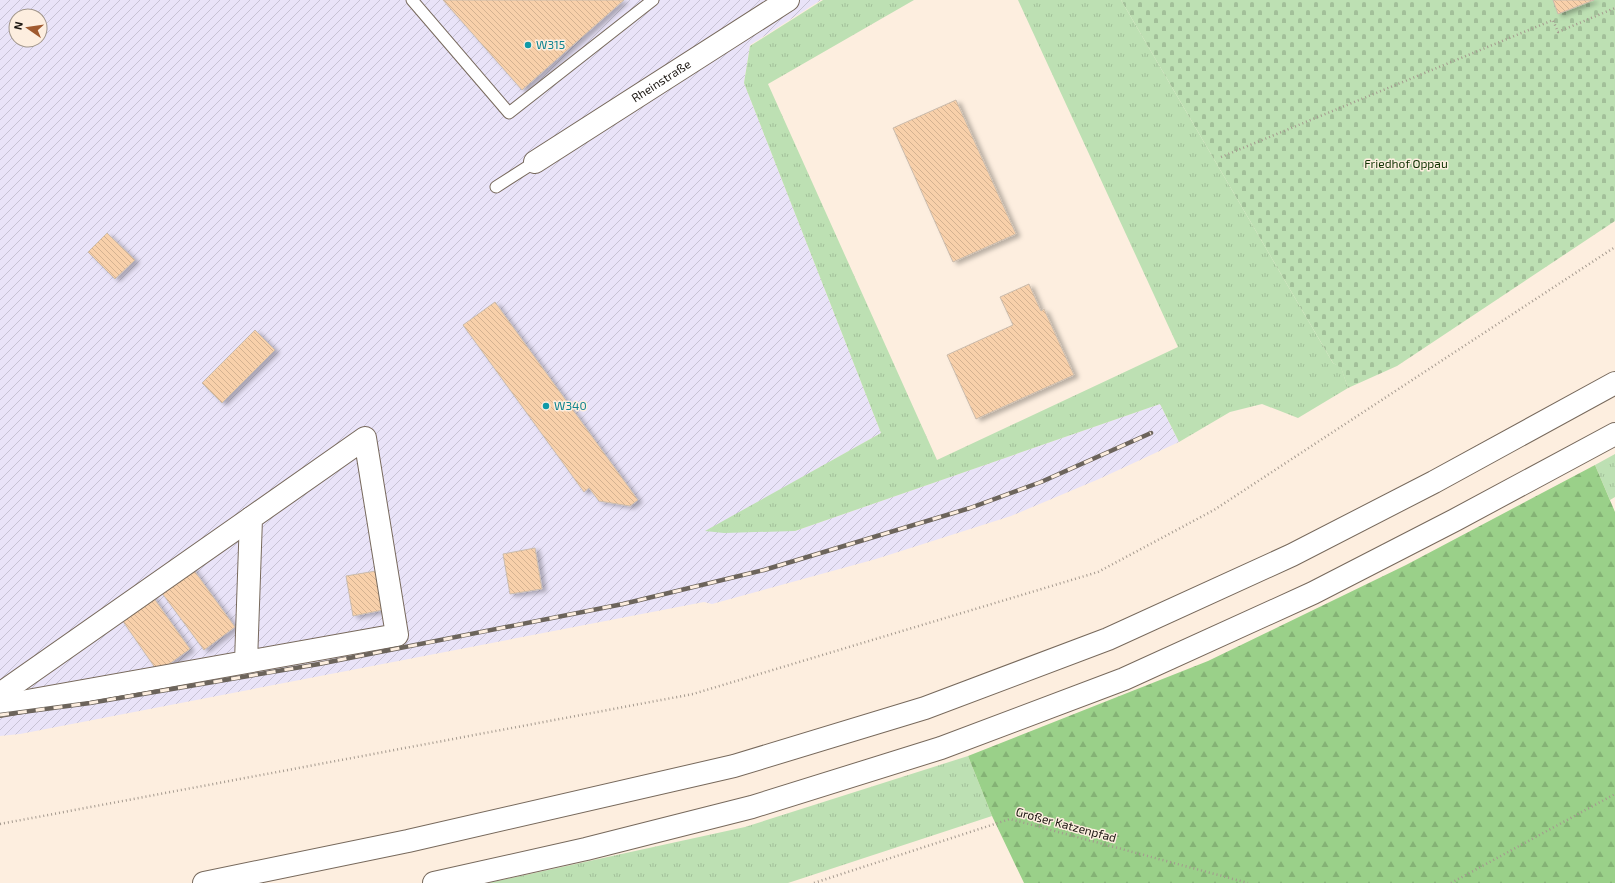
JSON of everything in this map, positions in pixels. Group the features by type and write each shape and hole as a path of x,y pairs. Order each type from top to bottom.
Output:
{"main road":[{"name":"Rheinstraße","path":"535,162 788,0"},
{"path":"204,883 408,842 734,766 925,708 1108,638 1292,555 1434,482 1615,384"},
{"path":"434,883 586,849 752,807 941,748 1109,684 1313,593 1455,520 1615,434"},
{"path":"0,694 365,438 397,635 0,706"},
{"path":"246,662 251,518"}],"lane":[{"path":"412,0 509,113 653,0"},
{"path":"496,187 535,162"}],"path":[{"path":"1221,157 1552,20 1558,32 1615,8"},
{"path":"0,824 693,694 1098,572 1214,510 1615,247"},
{"path":"1451,883 1615,794"},
{"name":"Großer Katzenpfad","path":"814,883 1010,819 1248,883"}],"shaded area":[{"path":"0,0 821,0 750,45 744,83 881,433 706,531 795,531 1160,404 1179,442 1099,479 1011,516 876,559 712,604 704,602 20,734 0,736"}],"green space":[{"path":"823,0 914,0 768,84 937,460 1178,347 1018,0 1121,0 1333,363 1341,367 1348,388 1298,418 1262,404 1230,412 1179,442 1160,404 795,531 724,533 705,531 881,433 744,83 750,46"},
{"name":"Friedhof Oppau","path":"1121,0 1615,0 1615,221 1397,366 1348,388 1341,368 1333,363"},
{"path":"1615,454 1615,497 1610,500 1595,465"},
{"path":"1595,465 1615,512 1615,883 1024,883 992,816 968,756 1208,661 1406,565"},
{"path":"968,756 992,816 788,883 488,883 745,827"}],"building":[{"name":"W315","path":"443,0 624,0 522,90"},
{"path":"1553,0 1594,0 1558,14"},
{"path":"956,100 1016,234 953,262 893,128"},
{"path":"107,233 135,260 115,279 88,252"},
{"path":"1029,284 1041,311 1044,309 1074,375 976,419 947,355 1013,325 1000,297"},
{"name":"W340","path":"495,302 638,500 630,506 599,501 589,488 584,492 463,325"},
{"path":"255,330 275,350 222,403 202,383"},
{"path":"535,548 542,589 510,594 503,554"},
{"path":"191,566 235,627 204,650 159,589"},
{"path":"376,571 383,610 353,616 346,576"},
{"path":"151,594 190,649 158,672 120,617"}],"railway":[{"path":"0,715 90,703 319,664 623,604 764,570 970,508 1041,482 1151,433"}],"place":[{"name":"W315","path":"528,45"},
{"name":"W340","path":"546,406"}]}
